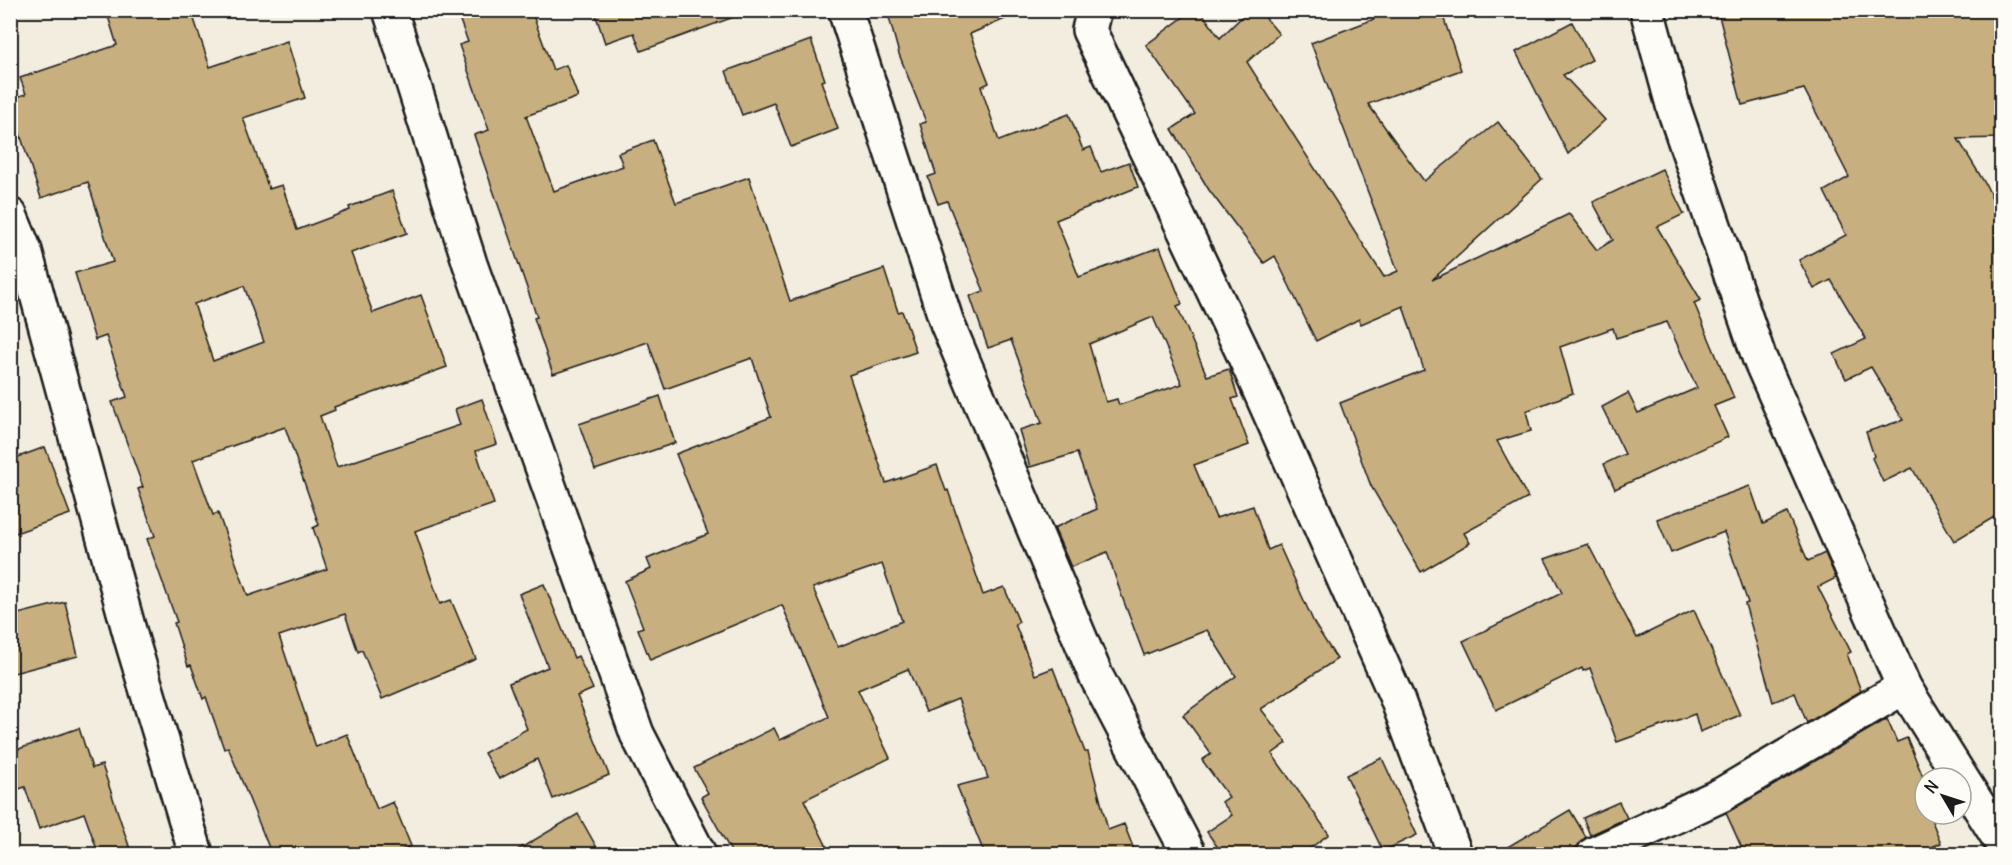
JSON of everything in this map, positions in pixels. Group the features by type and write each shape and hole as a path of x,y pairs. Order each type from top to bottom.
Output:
{"street":[{"path":"390,10 470,264 637,734 699,855"},
{"path":"845,10 946,323 1096,676 1189,855"},
{"path":"1094,10 1089,30 1239,345 1396,696 1455,855"},
{"path":"1647,10 1674,109 1759,357 1904,687 2001,843"},
{"path":"10,215 25,251 132,641 196,855"},
{"path":"1594,855 1721,795 1904,687"}],"building":[{"path":"106,10 191,10 210,67 287,41 305,98 243,118 269,189 282,185 297,230 392,191 407,233 351,253 373,313 421,295 447,367 334,407 335,410 320,416 337,467 460,425 455,409 482,399 497,444 476,451 494,504 415,531 440,604 451,600 476,659 382,699 362,650 358,652 345,614 279,636 316,747 347,734 377,809 393,802 411,846 390,855 272,855 228,747 224,749 206,697 203,699 191,665 188,666 174,623 177,622 147,539 155,536 138,489 143,487 112,402 127,397 106,336 95,340 75,273 113,262 88,182 41,198 17,125 10,127 10,99 26,94 20,78 117,45","holes":["244,286 264,342 213,361 194,304","285,427 319,525 313,528 327,569 248,596 218,513 213,515 193,460"]},
{"path":"456,10 531,10 553,70 566,65 578,97 526,116 554,191 623,166 618,153 653,140 676,203 749,177 790,301 884,269 898,312 902,311 916,352 849,375 886,483 937,465 946,491 948,490 983,595 1004,587 1019,622 1015,624 1035,675 1053,668 1085,752 1088,752 1108,830 1124,824 1136,855 985,855 957,786 988,778 958,699 926,712 908,669 858,690 890,758 804,800 831,855 733,855 701,797 708,793 694,768 774,728 780,740 829,717 782,605 650,660 638,629 643,627 625,581 651,569 647,559 708,534 676,454 771,417 752,358 665,389 648,342 553,374 534,318 537,317 474,135 489,130 459,45 468,42","holes":["882,564 902,621 838,647 813,588"]},
{"path":"594,10 742,10 742,14 641,51 634,33 605,43"},
{"path":"887,10 1026,10 970,34 989,83 981,87 999,141 1069,114 1083,150 1091,147 1101,172 1129,162 1138,187 1056,220 1079,277 1160,247 1182,304 1177,306 1207,376 1229,369 1238,397 1232,399 1249,445 1194,465 1216,518 1253,506 1268,550 1279,545 1315,625 1337,659 1261,709 1287,743 1272,754 1329,834 1301,855 1223,855 1207,832 1232,815 1222,802 1229,797 1202,760 1211,754 1183,715 1236,676 1207,630 1144,655 1107,552 1071,567 1054,528 1097,509 1077,453 1030,467 1019,430 1042,423 1011,340 988,348 970,296 984,291 947,201 938,204 928,177 936,174 920,124 926,122 899,54","holes":["1153,317 1182,384 1119,405 1117,399 1106,402 1089,344"]},
{"path":"1193,10 1200,10 1220,38 1249,10 1259,10 1279,34 1247,62 1384,277 1398,271 1311,43 1374,19 1371,10 1441,10 1461,70 1368,104 1424,181 1498,122 1542,179 1432,280 1569,214 1597,250 1613,240 1593,202 1662,169 1684,214 1657,227 1701,300 1694,303 1734,398 1714,406 1728,437 1615,489 1604,464 1625,454 1602,407 1628,393 1638,413 1697,388 1667,322 1616,338 1613,328 1560,347 1573,393 1526,411 1531,431 1497,441 1528,498 1464,533 1470,543 1421,572 1371,486 1340,403 1424,370 1403,306 1361,324 1359,319 1316,341 1275,256 1264,263 1209,190 1172,129 1195,114 1146,45"},
{"path":"1737,10 2001,10 2001,138 1958,139 1986,185 2001,217 2001,513 1954,541 1912,468 1883,482 1872,458 1874,456 1866,432 1903,420 1871,367 1846,379 1834,354 1866,339 1831,280 1814,289 1799,260 1846,235 1824,191 1849,177 1804,89 1742,105 1719,16"},
{"path":"1572,22 1592,60 1563,75 1605,120 1568,154 1516,52"},
{"path":"811,40 825,80 821,81 838,129 791,147 774,103 742,115 726,71"},
{"path":"660,396 675,443 595,470 579,424"},
{"path":"45,447 70,514 10,535 10,460"},
{"path":"1750,486 1763,524 1787,513 1808,561 1825,553 1836,578 1818,587 1851,652 1847,654 1861,691 1807,723 1795,693 1773,702 1745,604 1748,603 1724,532 1671,553 1657,519"},
{"path":"1588,544 1637,638 1694,610 1740,715 1700,732 1695,714 1617,742 1590,668 1583,671 1582,668 1496,710 1463,641 1562,593 1545,559"},
{"path":"544,584 574,658 578,656 593,689 577,696 609,775 553,799 537,759 499,779 484,753 527,729 509,683 548,667 519,594"},
{"path":"65,602 78,656 10,674 10,616"},
{"path":"1887,719 1897,742 1907,738 1918,766 1913,766 1913,826 1934,826 1941,843 1913,855 1745,855 1726,813"},
{"path":"79,728 92,768 102,765 132,855 99,855 84,813 39,829 25,787 10,792 10,752"},
{"path":"1382,758 1417,835 1383,851 1346,775"},
{"path":"1619,802 1627,818 1590,835 1583,818"},
{"path":"1570,810 1586,837 1577,847 1564,855 1494,855"},
{"path":"578,814 601,855 509,855"}]}
